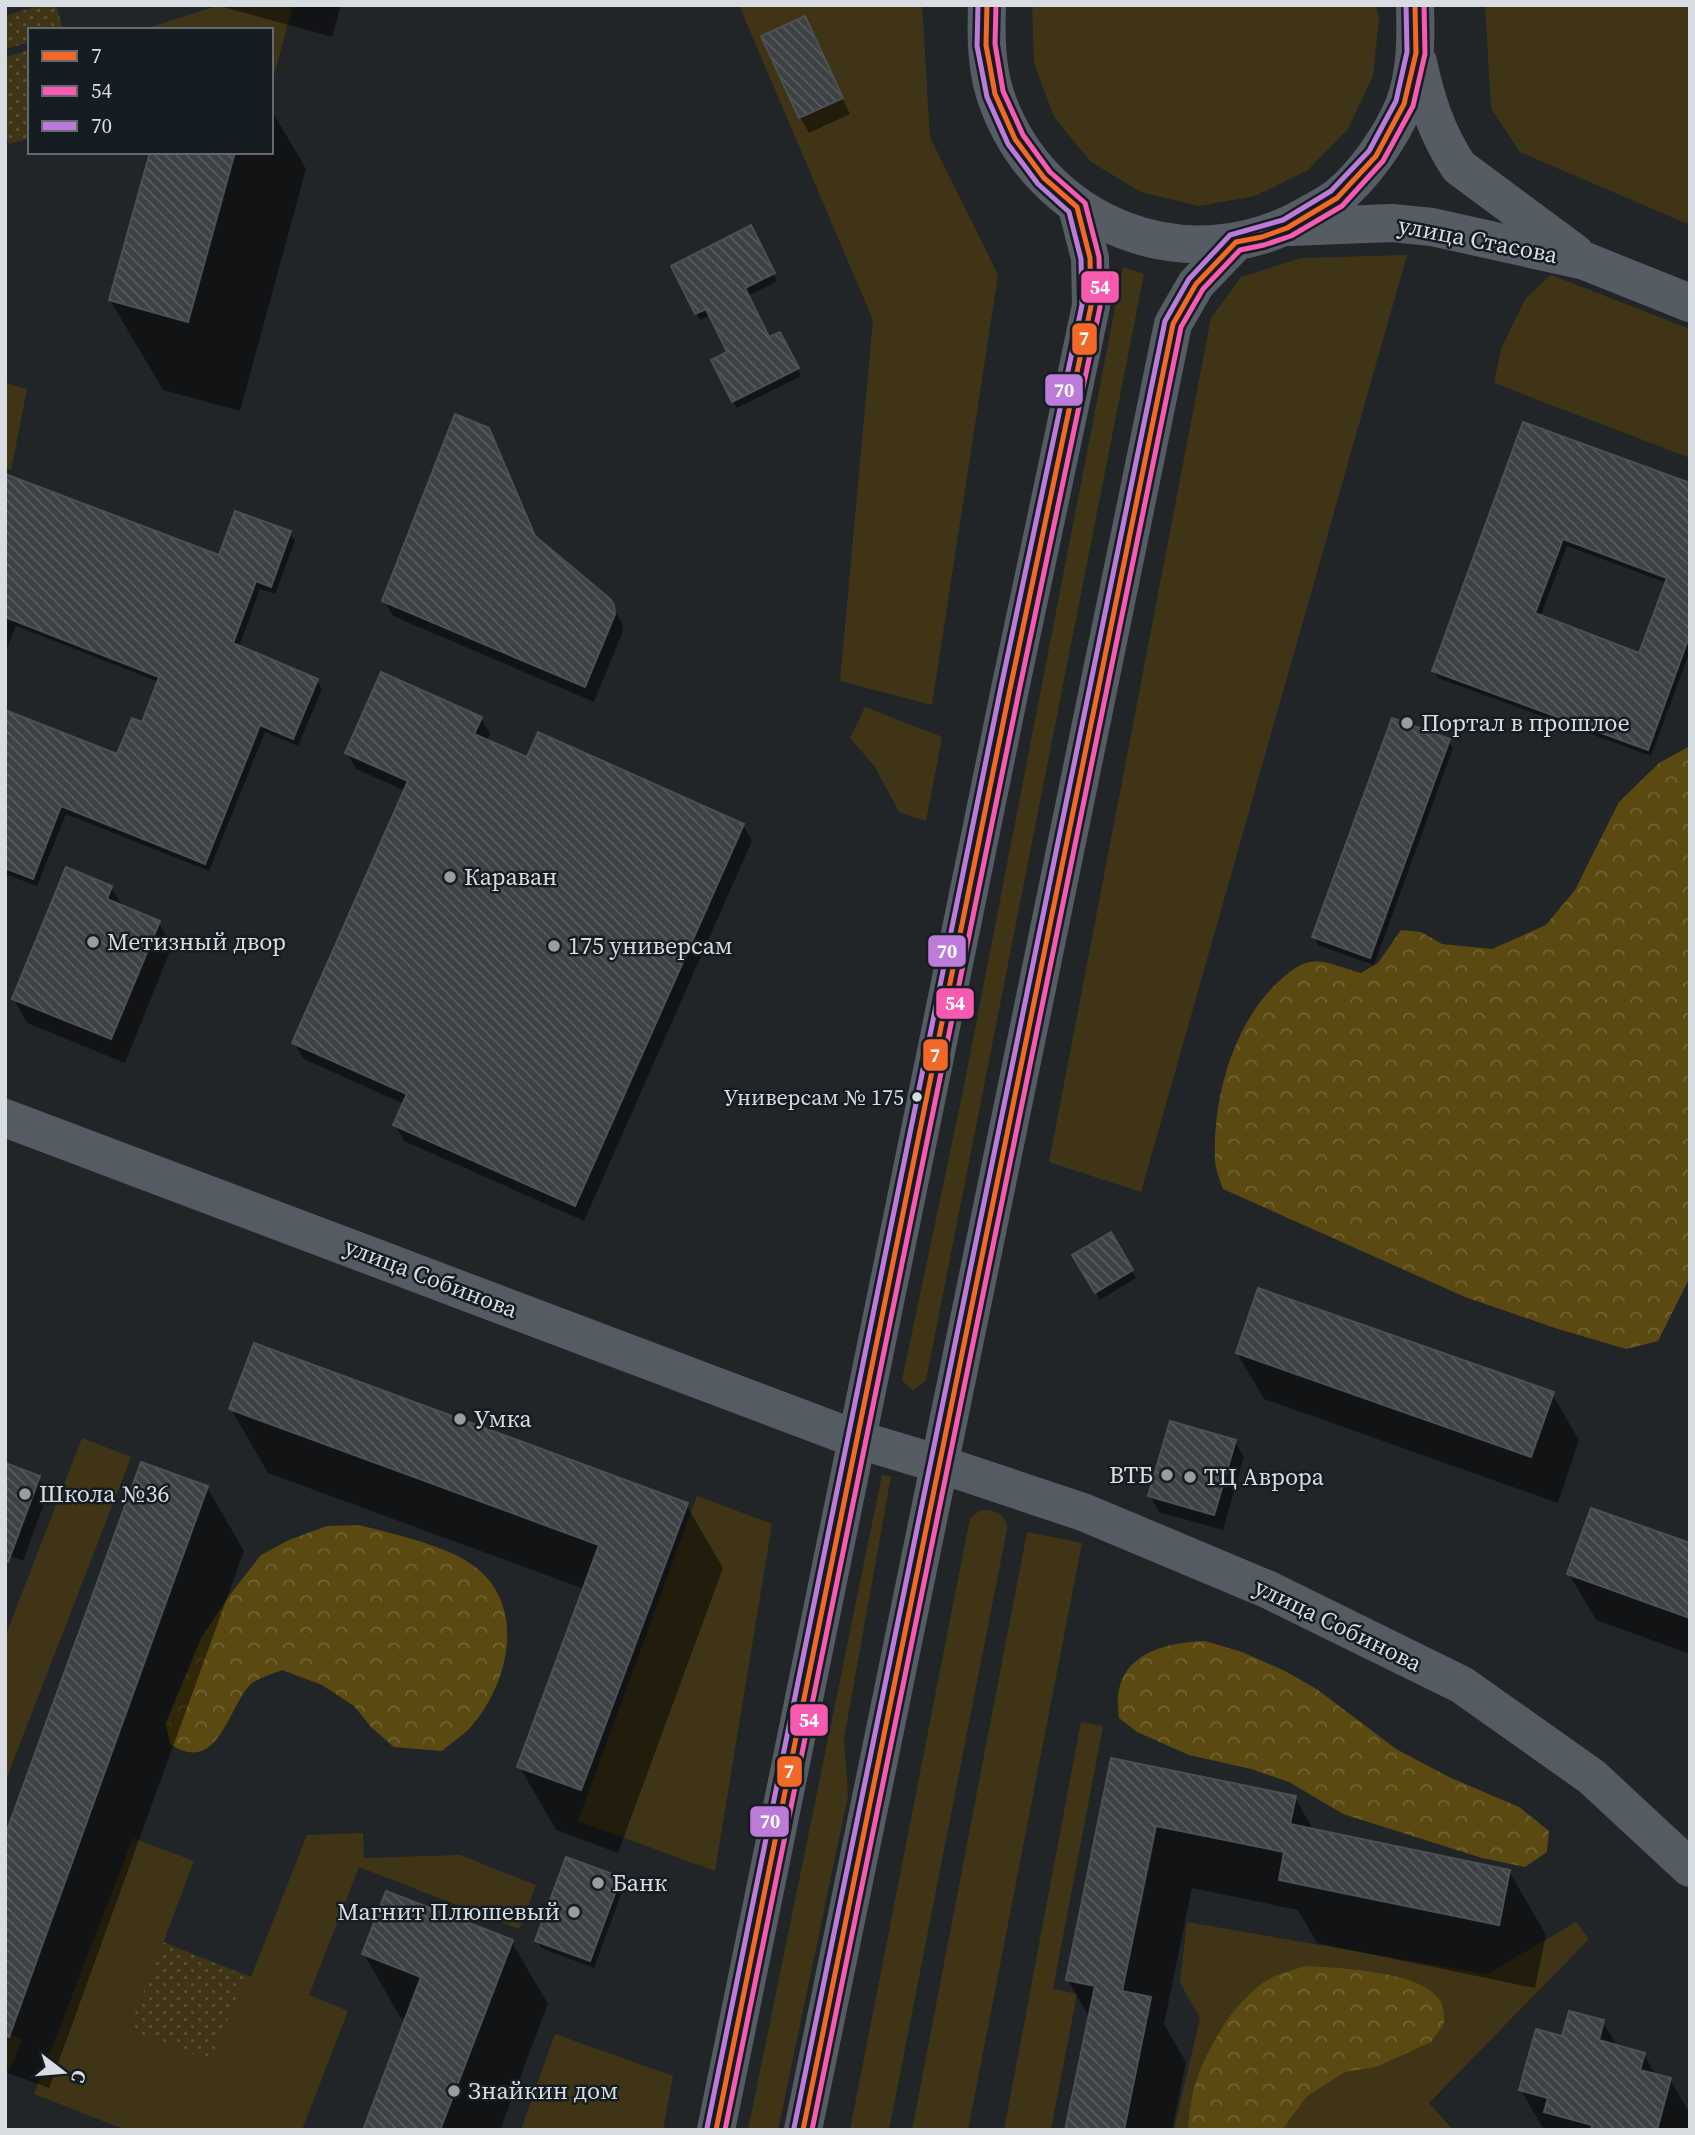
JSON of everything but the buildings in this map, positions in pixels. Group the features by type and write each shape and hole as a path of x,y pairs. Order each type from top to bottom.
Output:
{"main road":[{"path":"987,5 986,46 995,94 1015,139 1044,178 1077,207 1117,229 1156,241 1196,246 1236,243 1287,228 1337,198 1376,156 1404,104 1416,53 1415,5"},
{"name":"улица Стасова","path":"1416,53 1426,102 1447,150 1459,167 1585,261"},
{"path":"716,2130 856,1438 1091,306 1090,258 1077,207"},
{"name":"улица Стасова","path":"1287,228 1392,223 1432,227 1585,261 1690,303"},
{"path":"803,2130 1173,324 1196,284 1236,243"},
{"path":"856,1438 939,1464"}],"street":[{"name":"улица Собинова","path":"5,1118 856,1438"},
{"name":"улица Собинова","path":"939,1464 1083,1512 1269,1590 1462,1685 1592,1777 1690,1868"}],"shaded area":[{"path":"41,5 56,5 62,28 28,28 28,43 5,49 5,16"},
{"path":"220,5 293,5 274,75 273,28 147,28"},
{"path":"739,5 922,5 930,137 998,275 932,705 840,681 873,320"},
{"path":"1032,5 1376,5 1379,19 1373,76 1348,129 1308,170 1255,196 1199,206 1141,192 1091,162 1054,117 1034,63"},
{"path":"1485,5 1690,5 1690,225 1520,152 1491,108"},
{"path":"28,51 28,139 9,144 5,131 5,57"},
{"path":"1407,255 1141,1192 1049,1162 1211,318 1241,277 1301,258"},
{"path":"1123,267 1144,274 926,1380 913,1391 902,1380 963,1091"},
{"path":"1551,275 1690,329 1690,458 1494,383 1501,349 1526,298"},
{"path":"5,383 27,389 11,470 5,467"},
{"path":"865,707 942,737 926,821 899,812 875,767 850,738"},
{"path":"82,1438 131,1457 5,1782 5,1637"},
{"path":"882,1475 891,1476 844,1739 848,1796 778,2130 748,2130"},
{"path":"697,1496 772,1524 715,1871 578,1821"},
{"path":"981,1510 991,1510 1002,1516 1007,1529 889,2130 850,2130 970,1518"},
{"path":"1027,1532 1082,1543 968,2130 912,2130"},
{"path":"1081,1722 1103,1726 1053,1989 1077,1994 1051,2130 1004,2130"},
{"path":"363,1833 364,1858 460,1855 536,1885 519,1929 359,1867 309,1995 348,2011 302,2130 126,2130 34,2094 133,1838 194,1861 163,1943 251,1977 307,1835"},
{"path":"1187,1922 1487,1974 1576,1922 1589,1939 1429,2103 1453,2130 1174,2130 1200,2018 1180,1983"},
{"path":"163,1942 245,1975 211,2061 129,2029"},
{"path":"5,2032 22,2039 10,2069 5,2067"},
{"path":"555,2034 673,2076 663,2130 521,2130"}],"green space":[{"path":"1690,746 1690,1277 1658,1341 1626,1349 1465,1297 1223,1189 1215,1159 1215,1135 1222,1087 1229,1063 1249,1019 1262,999 1278,982 1296,968 1315,961 1361,973 1378,963 1401,930 1421,932 1442,944 1492,949 1546,925 1575,890 1619,802 1659,763"},
{"path":"359,1525 449,1552 474,1566 490,1582 501,1601 506,1621 504,1664 486,1705 471,1727 442,1751 394,1747 371,1727 354,1706 322,1685 282,1670 259,1679 248,1687 226,1725 209,1746 199,1752 186,1752 170,1744 166,1723 201,1638 261,1555 289,1540 327,1526"},
{"path":"1205,1641 1242,1652 1285,1671 1318,1690 1396,1749 1451,1778 1519,1807 1549,1831 1547,1852 1525,1867 1482,1858 1343,1814 1289,1782 1251,1769 1189,1755 1137,1732 1119,1718 1118,1698 1122,1681 1129,1668 1140,1658 1169,1646"},
{"path":"1306,1966 1380,1973 1418,1984 1432,1992 1441,2002 1444,2024 1431,2042 1376,2067 1345,2072 1307,2096 1282,2130 1188,2130 1196,2081 1212,2046 1234,2011 1261,1984 1275,1976"}],"transit line":[{"name":"70","path":"707,2128 1001,687 1082,305 1081,259 1069,212 1038,184 1008,144 987,97 977,46 978,5"},
{"name":"7","path":"716,2130 1010,689 1091,306 1090,258 1077,207 1044,178 1015,139 995,94 986,45 987,5"},
{"name":"54","path":"725,2130 1100,307 1099,257 1085,203 1050,172 1023,135 1003,91 995,44 996,5"},
{"name":"70","path":"794,2128 1165,321 1189,279 1230,235 1283,220 1331,191 1369,151 1396,101 1407,52 1406,5"},
{"name":"7","path":"803,2130 1173,324 1196,284 1236,242 1287,228 1337,198 1376,156 1404,104 1416,53 1415,5"},
{"name":"54","path":"812,2130 1181,327 1203,289 1240,250 1291,236 1342,206 1383,161 1413,106 1425,54 1424,5"}],"place":[{"name":"Портал в прошлое","path":"1407,723"},
{"name":"Караван","path":"450,877"},
{"name":"Метизный двор","path":"93,942"},
{"name":"175 универсам","path":"554,946"},
{"name":"Универсам № 175","path":"917,1097"},
{"name":"Умка","path":"460,1419"},
{"name":"ВТБ","path":"1167,1475"},
{"name":"ТЦ Аврора","path":"1190,1477"},
{"name":"Школа №36","path":"25,1494"},
{"name":"Банк","path":"598,1883"},
{"name":"Магнит Плюшевый","path":"574,1912"},
{"name":"Знайкин дом","path":"454,2091"}]}
